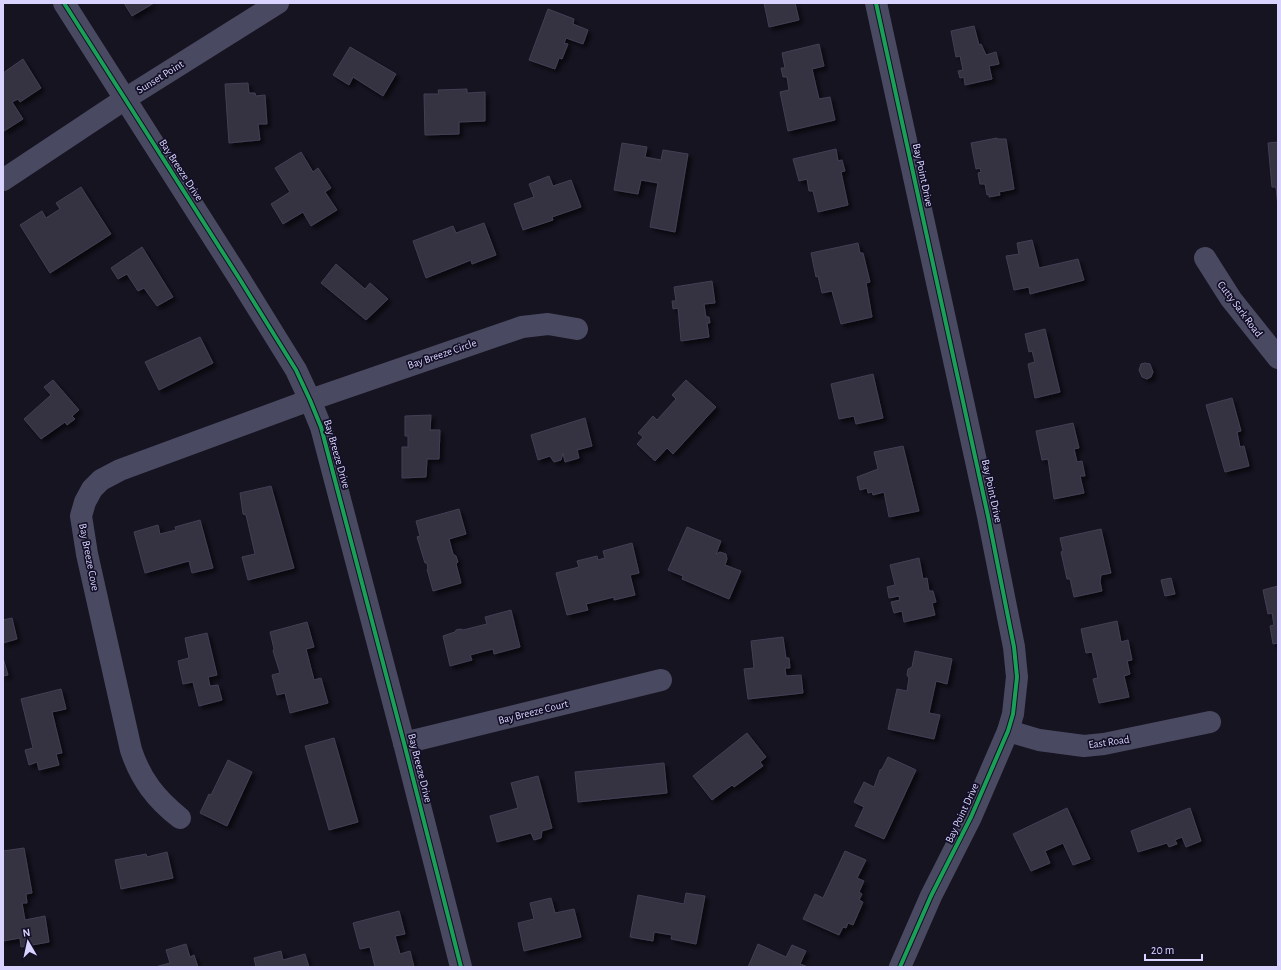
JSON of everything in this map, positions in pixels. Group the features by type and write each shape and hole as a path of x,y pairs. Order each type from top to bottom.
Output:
{"street":[{"name":"Bay Breeze Drive","path":"64,3 244,284 296,370 310,400 321,427 461,967"},
{"name":"Sunset Point","path":"3,180 125,99 278,3"},
{"name":"Bay Point Drive","path":"876,3 988,516 1014,647 1017,677 1013,714 1008,731 971,817 931,896 900,967"},
{"name":"Cutty Sark Road","path":"1205,258 1231,300 1278,358"},
{"name":"Bay Breeze Circle","path":"310,400 522,327 548,324 577,329"},
{"name":"Bay Breeze Cove","path":"180,818 165,806 149,788 137,767 131,750 87,554 81,516 85,502 92,489 101,480 120,470 310,400"},
{"name":"Bay Breeze Court","path":"404,743 661,680"},
{"name":"East Road","path":"1008,731 1039,740 1084,746 1104,744 1210,722"}],"building":[{"path":"124,3 154,3 132,16"},
{"path":"764,3 795,3 799,20 769,27"},
{"path":"548,9 574,19 573,24 588,30 583,44 566,38 564,43 568,44 562,59 559,58 555,69 529,60"},
{"path":"974,26 979,45 981,44 986,55 996,52 999,64 989,66 992,79 965,85 964,77 960,78 958,71 963,70 960,56 956,57 951,31"},
{"path":"819,44 824,66 812,69 819,99 830,97 835,120 788,131 780,92 789,90 787,77 783,77 781,68 785,68 782,53"},
{"path":"350,47 396,74 383,96 353,77 349,85 333,75"},
{"path":"23,59 41,88 20,102 18,99 12,102 23,119 4,131 3,73"},
{"path":"248,83 249,93 255,93 256,96 265,95 267,124 258,124 260,140 229,143 225,84"},
{"path":"467,89 467,93 485,92 485,121 459,122 459,134 425,135 424,94 439,94 438,90"},
{"path":"997,138 1006,139 1014,189 999,192 1000,195 989,197 989,194 987,195 985,184 980,184 978,173 981,172 980,168 976,169 971,143"},
{"path":"1278,142 1278,207 1276,187 1272,187 1268,143"},
{"path":"622,143 647,147 645,157 661,160 663,150 688,154 675,232 650,227 658,183 641,180 638,194 614,190"},
{"path":"836,149 838,161 842,160 845,171 841,172 848,205 818,212 813,191 809,191 807,179 799,181 793,159"},
{"path":"301,152 313,172 318,168 331,188 325,192 337,210 311,226 303,212 283,224 271,204 290,192 275,168"},
{"path":"549,176 553,186 571,180 581,207 552,217 553,220 523,230 514,204 534,197 529,184"},
{"path":"81,187 111,234 50,273 20,225 42,211 46,218 60,209 56,203"},
{"path":"484,223 496,255 472,264 471,260 426,278 413,241 453,226 456,233"},
{"path":"1032,240 1039,268 1078,259 1084,280 1030,294 1029,287 1014,290 1006,256 1019,254 1017,243"},
{"path":"858,243 860,253 863,253 870,282 866,283 872,317 841,324 832,291 822,293 818,276 816,277 811,253"},
{"path":"142,247 173,297 157,306 144,288 138,291 127,274 118,279 111,268"},
{"path":"336,264 365,289 370,283 388,299 366,320 321,283"},
{"path":"712,281 715,303 704,304 706,317 709,317 710,323 707,323 709,337 681,341 678,308 673,309 672,301 676,301 674,287"},
{"path":"1045,329 1060,392 1035,398 1028,364 1035,362 1032,351 1029,352 1025,334"},
{"path":"200,337 213,363 159,390 145,362"},
{"path":"1141,364 1150,364 1153,372 1151,377 1147,379 1142,377 1139,370"},
{"path":"873,374 883,418 856,424 854,416 839,419 831,384"},
{"path":"53,380 79,410 72,416 75,419 67,425 65,422 41,439 24,419 51,395 44,387"},
{"path":"686,380 716,407 673,454 667,448 655,461 637,444 643,437 638,433 653,416 657,420 676,399 672,395"},
{"path":"1232,398 1241,431 1237,432 1240,447 1244,446 1249,466 1225,472 1206,405"},
{"path":"431,415 430,430 440,430 439,459 427,459 426,477 402,478 402,447 408,447 408,436 405,436 405,416"},
{"path":"585,418 592,446 577,450 579,458 565,462 563,453 561,460 554,462 550,456 538,460 531,435"},
{"path":"1073,423 1079,448 1074,449 1077,462 1082,461 1085,476 1080,476 1084,493 1054,499 1048,459 1042,460 1036,431"},
{"path":"903,446 919,511 889,517 884,492 873,495 872,492 868,493 867,488 860,490 857,477 878,469 874,452"},
{"path":"271,486 294,568 248,580 242,557 255,554 246,515 243,514 240,493"},
{"path":"459,509 466,534 449,539 453,554 456,556 458,562 456,564 461,583 433,591 427,569 427,563 425,563 417,537 420,536 416,521"},
{"path":"200,520 213,568 192,573 189,561 145,573 134,532 158,525 160,534 176,530 175,527"},
{"path":"687,527 721,541 716,554 720,552 726,554 727,559 725,565 741,571 729,599 682,579 683,576 668,570"},
{"path":"1101,529 1111,573 1101,575 1100,582 1102,591 1074,597 1070,579 1067,579 1061,552 1063,551 1060,538"},
{"path":"632,543 639,573 630,575 635,595 614,600 614,597 586,604 588,610 567,615 556,573 579,567 577,561 597,556 598,560 605,558 603,551"},
{"path":"919,558 923,579 927,578 929,591 933,591 936,602 932,603 935,615 904,622 902,611 894,613 891,602 900,600 899,596 889,598 887,587 895,585 890,565"},
{"path":"1171,578 1175,594 1165,596 1161,580"},
{"path":"1278,586 1278,643 1273,644 1270,626 1274,625 1272,613 1268,614 1263,590"},
{"path":"511,610 520,647 494,654 493,649 470,655 472,660 450,666 443,636 455,632 456,630 463,630 487,624 485,617"},
{"path":"12,618 17,639 3,643 3,620"},
{"path":"1117,621 1121,642 1128,640 1132,660 1127,661 1130,674 1124,676 1129,697 1099,703 1093,679 1098,678 1092,652 1086,653 1081,629"},
{"path":"307,622 314,647 306,649 314,680 321,678 328,703 290,713 285,693 277,695 272,675 280,673 273,651 274,649 270,632"},
{"path":"207,633 217,675 208,677 210,686 218,685 222,700 199,706 193,682 183,684 178,661 189,658 185,638"},
{"path":"783,637 786,658 789,658 790,668 785,668 786,676 801,675 803,693 748,699 744,669 754,668 751,641"},
{"path":"915,651 952,659 947,684 936,681 929,713 940,715 934,739 888,729 897,689 907,691 909,678 907,675 908,669 912,667"},
{"path":"3,658 8,675 3,676"},
{"path":"61,689 66,709 52,712 62,753 56,754 59,765 39,770 37,762 29,765 25,750 33,748 21,699"},
{"path":"747,733 766,757 760,762 763,766 734,787 732,785 712,800 693,776"},
{"path":"334,738 358,822 329,830 305,746"},
{"path":"888,757 916,770 884,839 855,826 864,807 854,802 864,782 874,787 880,770"},
{"path":"228,760 252,772 227,826 200,813 209,794 211,795"},
{"path":"664,763 667,793 578,802 575,772"},
{"path":"538,776 552,828 542,831 541,838 534,840 531,833 497,842 490,816 518,808 511,783"},
{"path":"1067,808 1090,859 1073,865 1063,843 1045,851 1050,863 1031,871 1013,834"},
{"path":"1190,808 1201,841 1186,847 1182,837 1175,840 1177,844 1169,847 1167,843 1138,852 1131,831"},
{"path":"24,848 32,893 26,894 27,903 22,903 25,920 45,916 49,942 21,947 20,938 3,941 3,851"},
{"path":"845,851 866,860 857,878 864,881 859,892 862,894 859,900 863,902 853,925 848,923 846,928 843,927 839,935 803,919 815,894 823,898"},
{"path":"167,852 173,878 121,889 115,860 146,854 147,857"},
{"path":"686,893 705,896 696,944 671,939 672,935 654,932 653,941 630,937 638,895 684,904"},
{"path":"551,898 555,913 574,909 581,937 524,951 518,923 534,919 530,903"},
{"path":"399,911 405,934 395,936 400,954 410,951 414,967 375,967 370,947 360,949 353,923"},
{"path":"186,944 190,957 194,955 198,967 155,967 170,963 166,950"},
{"path":"758,944 786,957 792,945 806,951 800,964 808,967 748,967"},
{"path":"281,951 283,960 305,954 309,967 256,967 254,958"}],"cycle path":[{"path":"64,3 239,278 296,370 310,400 321,427 461,967"},
{"path":"876,3 988,516 1014,647 1017,677 1013,714 1008,731 971,817 931,896 900,967"}]}
